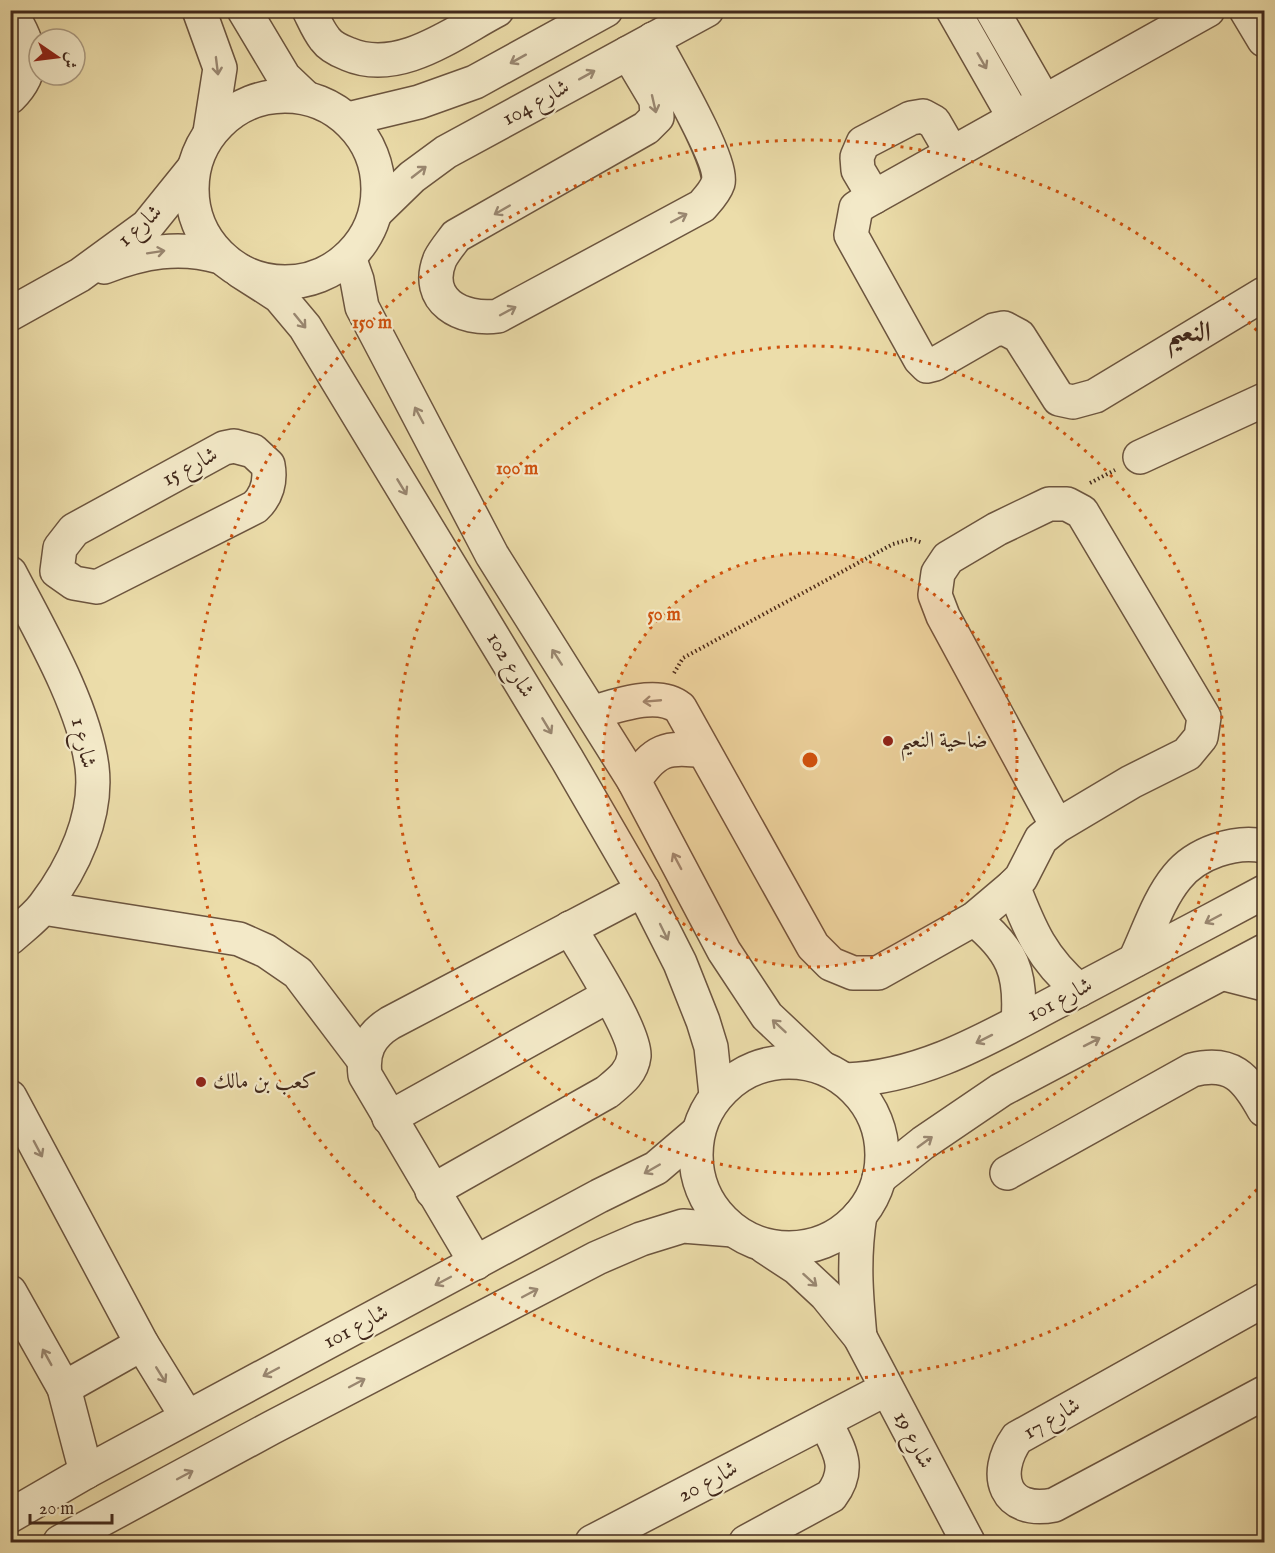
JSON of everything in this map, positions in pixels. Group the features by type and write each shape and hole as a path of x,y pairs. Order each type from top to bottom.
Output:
{"street":[{"path":"199,10 219,68 210,132 193,169 192,200 201,231 230,264 277,283 315,278 349,257 365,237 376,212 378,178 369,146 348,119 328,105 304,96 269,96 236,108 210,132"},
{"path":"244,10 284,77 304,96"},
{"path":"309,10 326,40 333,45 356,58 381,61 416,52 497,10"},
{"path":"348,119 419,102 475,82 606,10"},
{"name":"شارع 104","path":"376,212 412,177 446,152 707,10"},
{"path":"953,10 1014,117"},
{"path":"992,10 1044,102"},
{"path":"1208,10 1014,117 856,208 851,236 920,359 927,366 935,364 994,330 1004,328 1019,336 1059,399 1073,402 1095,396 1264,294"},
{"path":"1246,10 1264,40"},
{"path":"10,12 30,52 24,84 10,97"},
{"path":"640,46 715,157 719,182 712,194 702,206 498,316 480,319 460,314 444,303 436,281 440,260 456,236 646,128 657,117 656,100 640,46"},
{"path":"874,197 858,170 857,157 863,143 911,118 923,116 934,123 952,153"},
{"name":"شارع 1","path":"10,314 80,275 147,226 193,169"},
{"name":"شارع 1","path":"80,275 133,256 173,249 198,250 230,264"},
{"name":"شارع 102","path":"349,257 357,280 362,307 487,544 634,781 724,951 767,1016 834,1073"},
{"name":"شارع 102","path":"230,264 279,296 305,327 643,890 680,963 703,1021 711,1047 716,1095"},
{"path":"1140,457 1264,400"},
{"name":"شارع 15","path":"244,447 262,457 268,465 269,484 255,507 97,587 74,583 57,571 60,548 74,530 224,448 244,447"},
{"path":"593,712 655,700 671,701 680,708 813,946 831,964 853,973 878,973 974,919 1021,878 1041,839 1057,826 1131,782 1187,754 1202,737 1204,717 1082,512 1067,504 1049,504 997,529 948,558 938,573 935,595 942,616 1057,826"},
{"path":"15,581 57,571"},
{"name":"شارع 1","path":"10,938 43,908 73,863 89,813 92,767 64,680 15,581"},
{"path":"634,781 647,761 663,751 679,748 703,751"},
{"path":"1136,960 1161,903 1177,876 1202,858 1225,847 1251,844 1264,846"},
{"path":"1013,886 1030,930 1046,957 1079,990"},
{"path":"363,1059 376,1031 643,890"},
{"name":"شارع 101","path":"834,1073 874,1079 922,1068 1079,990 1264,892"},
{"path":"43,908 239,939 266,951 298,973 363,1059 365,1076 388,1118 476,1263"},
{"path":"974,919 997,938 1013,962 1020,991 1018,1021"},
{"path":"432,1191 607,1092 621,1081 629,1070 633,1047 570,928"},
{"path":"879,1178 923,1143 1000,1090 1225,974 1264,951"},
{"path":"1225,974 1264,984"},
{"path":"388,1118 608,996"},
{"path":"783,1061 834,1073 870,1108 881,1142 879,1178 860,1215 833,1238 799,1248 763,1246 733,1230 708,1204 696,1169 698,1133 716,1095 746,1071 783,1061"},
{"path":"1007,1173 1192,1070 1212,1065 1232,1071 1251,1086 1264,1110"},
{"path":"10,1097 142,1344 187,1417"},
{"name":"شارع 101","path":"10,1516 187,1417 656,1168 698,1133"},
{"name":"شارع 19","path":"860,1215 854,1251 860,1337"},
{"path":"60,1542 597,1258 641,1239 683,1226 733,1230"},
{"name":"شارع 19","path":"763,1246 797,1268 826,1295 860,1337 968,1542"},
{"path":"10,1292 64,1388 86,1472"},
{"name":"شارع 17","path":"1264,1300 1017,1438 1007,1452 1003,1466 1003,1478 1007,1489 1020,1502 1032,1508 1054,1505 1264,1393"},
{"path":"64,1388 142,1344"},
{"name":"شارع 20","path":"592,1542 886,1389"},
{"path":"746,1542 831,1496 838,1487 842,1479 842,1458 825,1421"}],"path":[{"path":"1067,504 1094,480 1140,457"},
{"path":"671,701 670,686 674,671 683,658 893,544 911,538 948,558"}],"place":[{"name":"ضاحية النعيم","path":"888,741"},
{"name":"كعب بن مالك","path":"201,1082"}],"district":[{"name":"النعيم","path":"1189,333"}]}
